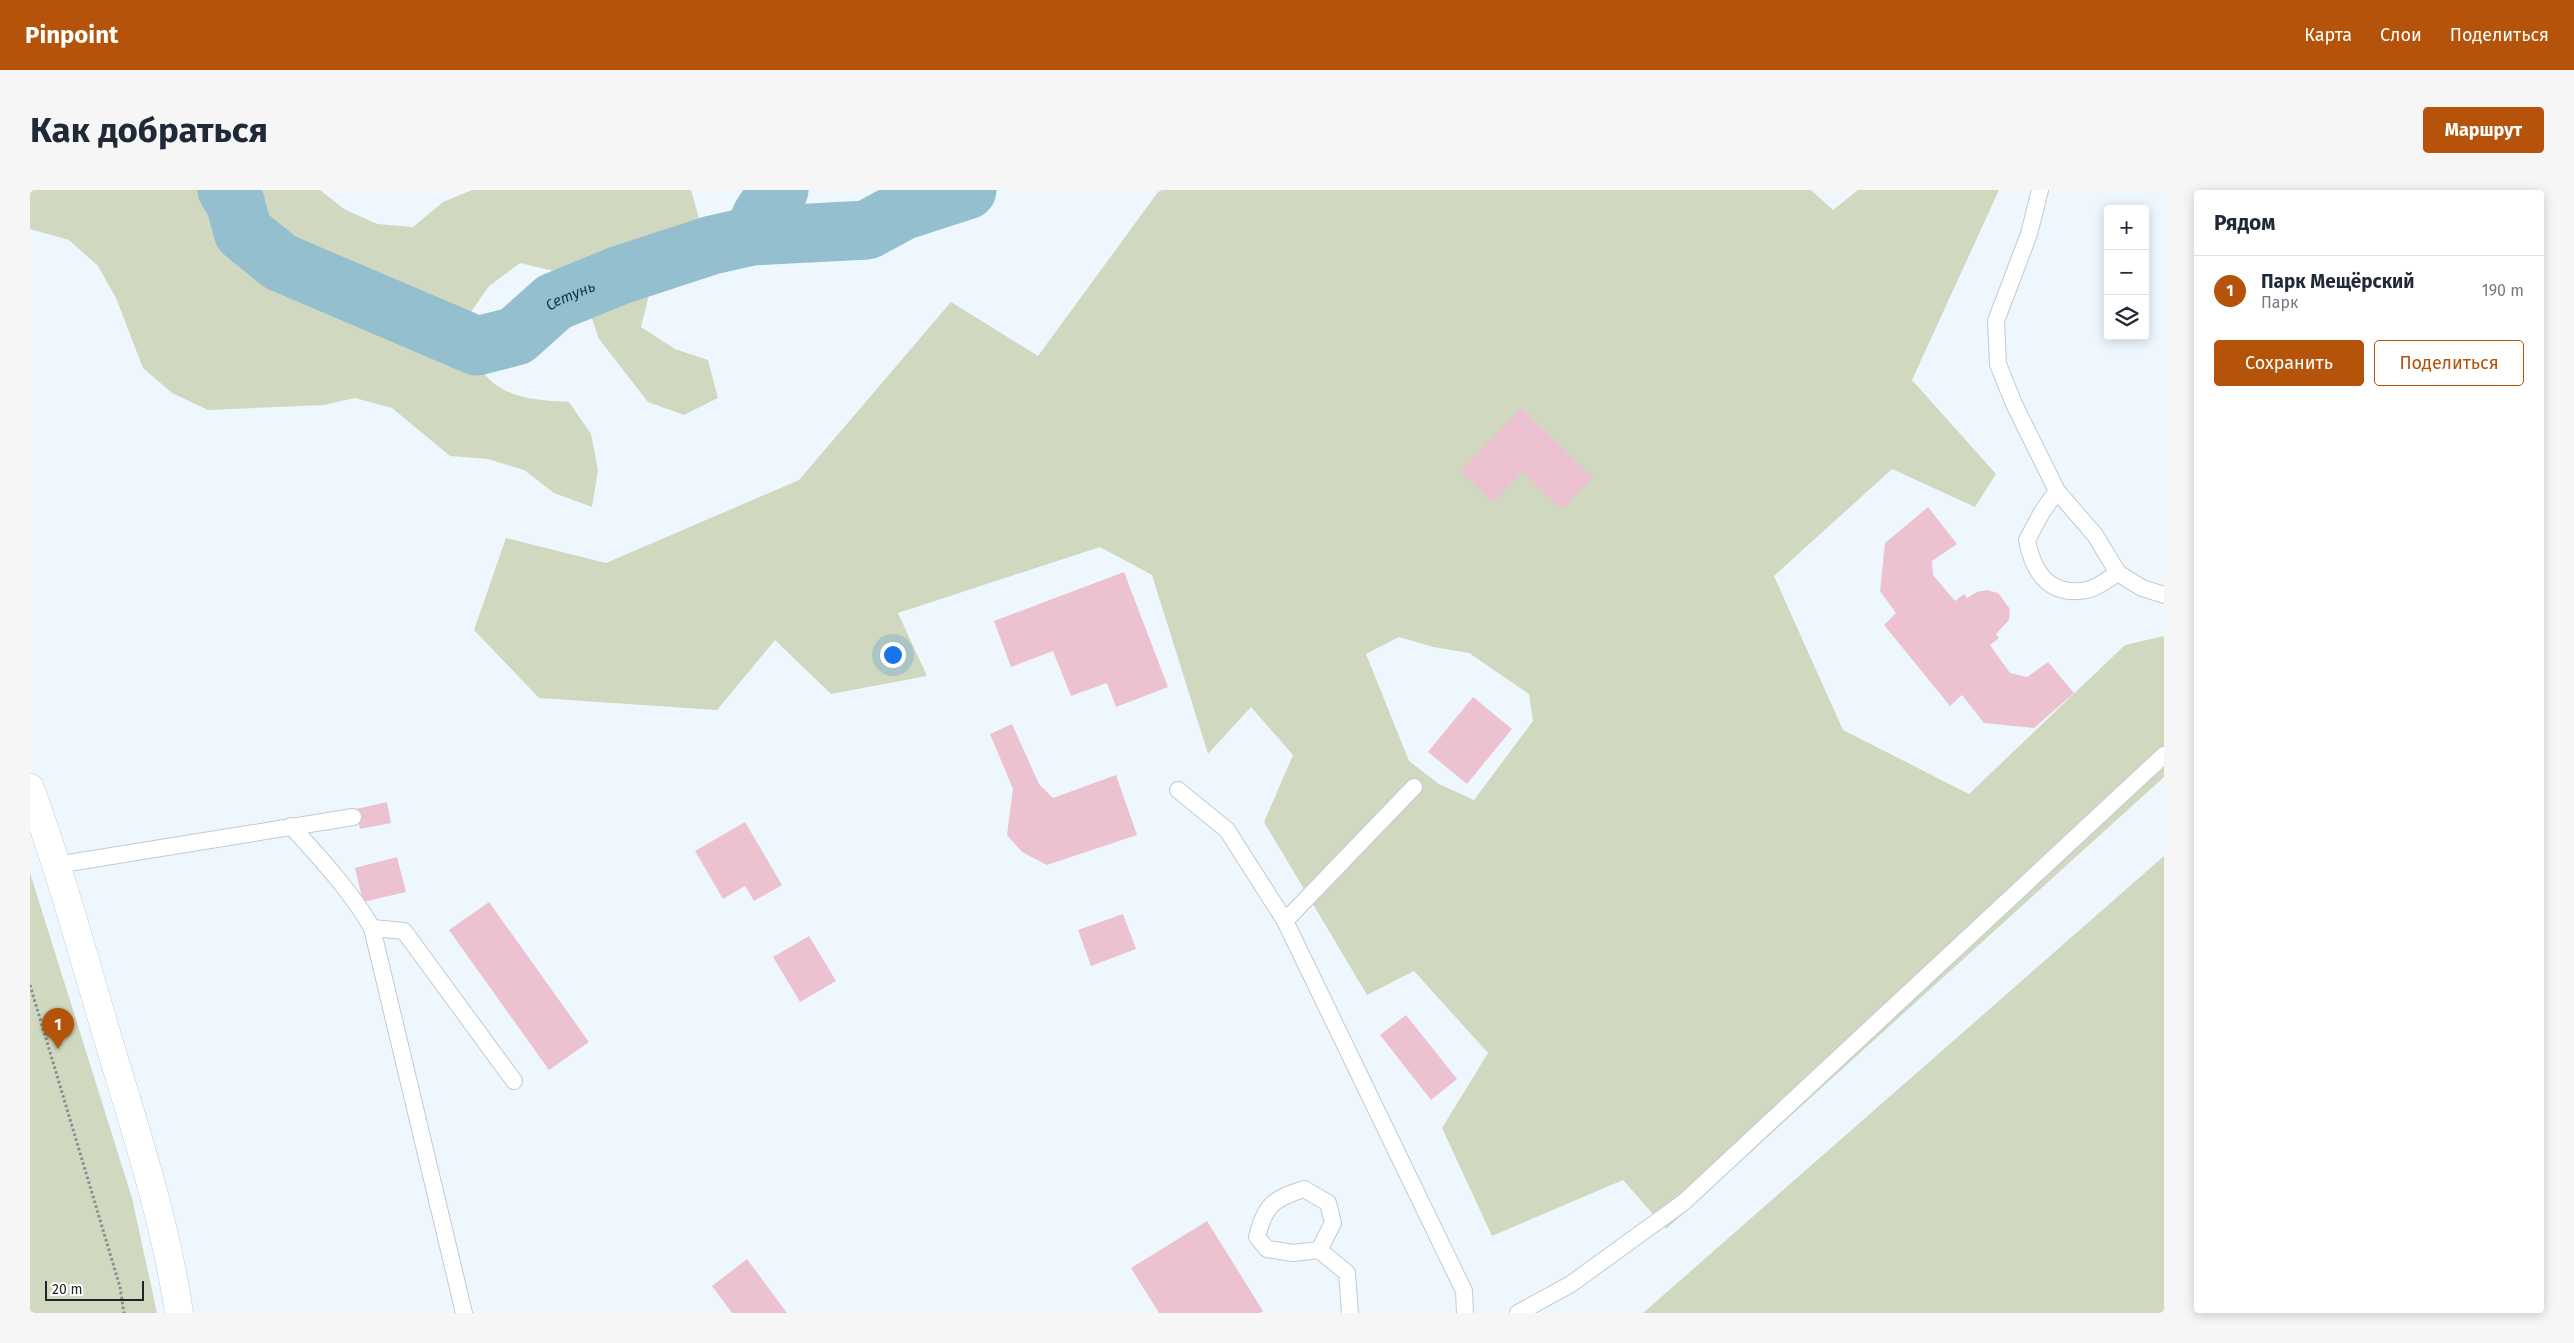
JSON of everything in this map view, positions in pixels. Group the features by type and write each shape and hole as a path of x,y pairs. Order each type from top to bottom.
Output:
{"street":[{"path":"30,788 56,865 141,1149 175,1283 179,1313"}],"lane":[{"path":"2040,190 2029,234 1996,321 1998,364 2014,404 2057,491 2095,535 2118,574 2142,588 2164,595"},
{"path":"2057,491 2026,540 2031,560 2043,580 2064,591 2088,590 2118,574"},
{"path":"1518,1313 1571,1284 1684,1202 2164,755"},
{"path":"1285,922 1414,787"},
{"path":"1178,790 1227,830 1285,922 1464,1291 1466,1313"},
{"path":"56,865 353,817"},
{"path":"291,826 318,855 363,913 372,928 464,1313"},
{"path":"372,928 404,931 514,1081"},
{"path":"1319,1250 1333,1223 1328,1203 1304,1189 1281,1196 1263,1214 1257,1237 1267,1249 1293,1253 1319,1250 1347,1273 1350,1313"}],"path":[{"path":"30,984 120,1287 124,1313"}],"green space":[{"path":"30,190 320,190 344,209 377,224 413,227 443,202 472,190 691,190 705,240 679,268 650,291 641,327 675,349 708,360 718,398 684,415 648,402 599,339 586,302 558,272 520,263 489,286 468,316 472,354 482,371 502,389 527,398 569,402 591,434 598,470 592,507 554,493 524,470 488,459 450,456 392,408 355,398 324,405 208,410 172,393 143,368 116,298 98,266 69,240 30,229"},
{"path":"1162,190 1811,190 1833,210 1858,190 1999,190 1912,380 1996,474 1975,507 1892,469 1774,576 1843,730 1969,794 2125,645 2164,636 2164,777 1666,1229 1623,1180 1492,1236 1442,1128 1488,1053 1414,971 1367,995 1264,822 1293,755 1251,707 1208,754 1152,575 1100,547 898,613 927,676 831,694 775,640 717,710 539,698 474,630 506,538 606,563 799,480 951,302 1038,356 1158,192","holes":["1399,637 1433,647 1469,653 1529,694 1533,721 1474,800 1439,784 1409,761 1366,654"]},
{"path":"2164,856 2164,1313 1643,1313"},
{"path":"30,873 132,1198 157,1313 30,1313"}],"building":[{"path":"1521,408 1593,478 1562,510 1522,472 1493,502 1460,471"},
{"path":"1928,507 1957,544 1932,561 1933,575 1955,601 1964,594 1967,598 1977,592 1987,590 1998,593 2010,609 2009,620 1996,634 1999,638 1990,645 2010,673 2027,677 2048,662 2074,693 2034,728 1984,723 1962,695 1950,706 1884,625 1896,613 1880,591 1885,543"},
{"path":"1124,572 1168,687 1116,707 1107,683 1071,696 1053,651 1011,667 994,621"},
{"path":"1473,697 1512,729 1467,784 1428,752"},
{"path":"1012,724 1039,784 1053,798 1116,775 1137,835 1047,865 1022,852 1007,835 1013,789 990,734"},
{"path":"387,802 391,823 360,829 356,809"},
{"path":"745,822 782,885 754,901 745,886 723,899 695,851"},
{"path":"397,857 406,892 363,902 355,868"},
{"path":"489,902 589,1042 549,1070 449,930"},
{"path":"1123,914 1136,949 1091,966 1078,930"},
{"path":"809,936 836,981 800,1002 773,957"},
{"path":"1406,1015 1457,1079 1431,1100 1380,1035"},
{"path":"1207,1221 1263,1311 1260,1313 1159,1313 1131,1268"},
{"path":"747,1259 787,1313 732,1313 712,1286"}],"waterway":[{"name":"Сетунь","path":"227,190 235,202 243,232 280,262 477,346 516,336 554,302 620,275 712,245 752,236 867,230 902,211 967,190"},
{"path":"752,236 762,215 779,190"}],"place":[{"name":"Парк Мещёрский","path":"58,1049"}]}
